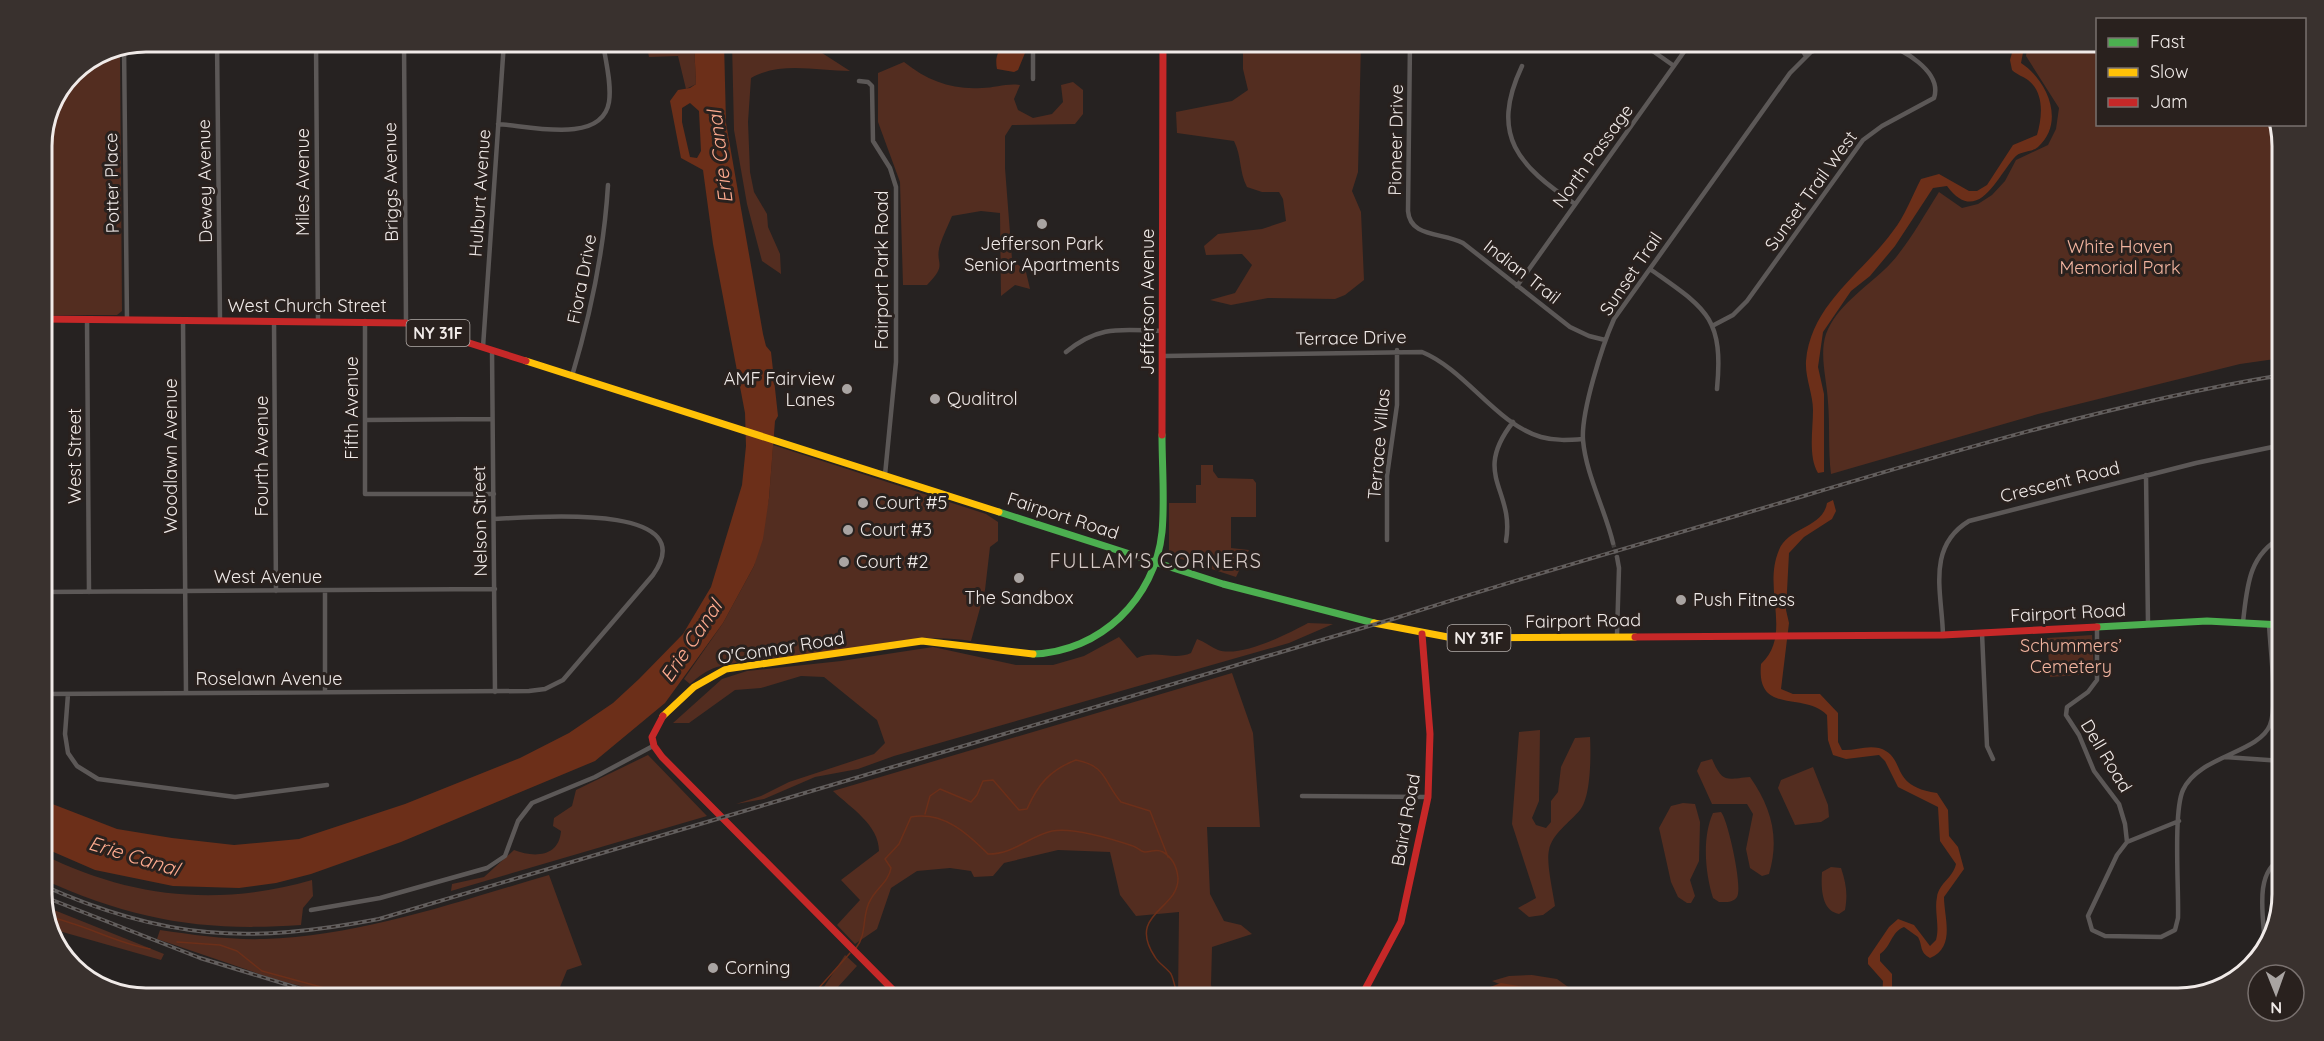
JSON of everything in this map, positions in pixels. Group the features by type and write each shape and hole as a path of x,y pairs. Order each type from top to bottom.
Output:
{"main road":[{"name":"Jefferson Avenue","path":"1155,562 1162,532 1163,52"},
{"name":"West Church Street","path":"53,319 406,323 735,427"},
{"name":"Fairport Road","path":"735,427 1155,562 1292,603 1422,634 1466,638 1617,635 1943,635 2148,623 2269,624"},
{"name":"O'Connor Road","path":"653,746 654,729 681,698 701,680 726,669 922,641 950,642 1038,654 1076,646 1109,629 1126,613 1142,591 1155,562"},
{"name":"Baird Road","path":"1366,988 1401,922 1428,797 1430,734 1422,634"},
{"path":"653,746 891,988"}],"street":[{"name":"Dewey Avenue","path":"217,52 220,321"},
{"name":"Miles Avenue","path":"316,52 318,322"},
{"name":"Briggs Avenue","path":"404,52 406,323"},
{"name":"Hulburt Avenue","path":"483,347 503,52"},
{"path":"498,124 581,129 599,121 606,112 609,96 604,52"},
{"path":"1033,52 1033,79"},
{"name":"Pioneer Drive","path":"1410,52 1409,217 1414,228 1421,231"},
{"path":"1654,52 1674,66"},
{"name":"North Passage","path":"1517,286 1684,52"},
{"path":"1803,52 1806,56 1815,52"},
{"name":"Sunset Trail West","path":"1714,326 1741,308 1863,140 1882,126 1934,98 1936,89 1934,82 1922,67 1902,52"},
{"name":"Potter Place","path":"124,55 127,320"},
{"name":"Sunset Trail","path":"1613,543 1583,439 1586,414 1605,340 1620,310 1790,73 1806,56"},
{"path":"1521,66 1508,106 1511,136 1520,156 1533,172 1575,204"},
{"name":"Fairport Park Road","path":"859,81 868,82 873,89 873,141 892,172 897,187 896,362 885,475"},
{"name":"Fiora Drive","path":"572,376 589,321 603,244 608,185"},
{"name":"Indian Trail","path":"1421,231 1449,236 1463,243 1570,327 1589,336 1605,340"},
{"path":"1650,269 1694,301 1714,326 1719,356 1717,389"},
{"name":"West Street","path":"87,320 89,592"},
{"name":"Woodlawn Avenue","path":"183,320 186,693"},
{"name":"Fourth Avenue","path":"274,321 276,591"},
{"name":"Fifth Avenue","path":"365,321 366,494 494,494"},
{"path":"1066,352 1088,336 1100,332 1163,331"},
{"name":"Nelson Street","path":"492,350 495,692"},
{"name":"Terrace Drive","path":"1164,356 1397,350 1422,352 1433,357 1513,422 1541,437 1583,439"},
{"name":"Terrace Villas","path":"1387,540 1387,476 1397,405 1397,350"},
{"path":"366,420 492,419"},
{"path":"1506,541 1508,529 1493,461 1502,436 1513,422"},
{"name":"Crescent Road","path":"1943,635 1941,557 1947,540 1956,530 1984,515 2146,475 2271,448"},
{"path":"2146,475 2148,623"},
{"name":"Roselawn Avenue","path":"53,694 535,691 563,680 653,575 660,564 662,551 659,541 651,531 612,518 494,519"},
{"path":"2243,622 2252,567 2262,552 2272,545"},
{"path":"1617,557 1619,568 1617,635"},
{"name":"West Avenue","path":"53,592 495,589"},
{"path":"325,591 325,692"},
{"path":"2269,624 2272,692"},
{"name":"Dell Road","path":"2097,626 2097,681 2088,692 2067,707 2066,715 2079,735 2094,771 2119,804 2127,842"},
{"path":"1982,633 1987,746 1993,759"},
{"path":"68,694 65,734 68,753 84,772 98,779 235,797 327,785"},
{"path":"2179,821 2127,842 2090,908 2090,927 2094,932 2105,936 2168,936 2175,930 2178,918 2179,821 2178,804 2190,779 2263,736 2270,726 2272,702"},
{"path":"311,910 380,898 487,868 505,856 522,814 532,803 595,777 653,746"},
{"path":"2224,757 2272,760"},
{"path":"1302,796 1428,797"},
{"path":"2265,928 2265,878 2272,865"}],"green space":[{"path":"648,52 694,52 696,84 686,89 678,56 649,57"},
{"path":"732,52 821,52 850,71 787,68 762,73 751,78 748,122 750,172 754,192 767,214 768,227 780,254 781,274 762,261 747,204 734,130"},
{"path":"1243,52 1361,52 1358,172 1352,191 1361,212 1364,280 1345,295 1335,299 1268,298 1231,305 1210,300 1235,293 1252,265 1242,254 1206,255 1204,246 1218,234 1262,229 1286,221 1283,199 1279,192 1262,192 1247,187 1234,141 1177,133 1176,112 1232,101 1248,90 1243,69"},
{"name":"White Haven Memorial Park","path":"2027,52 2096,52 2096,126 2269,126 2271,360 2240,364 2038,414 1831,474 1828,402 1823,359 1826,334 1844,306 1892,262 1939,192 1962,208 1978,204 1992,195 2005,181 2016,160 2048,145 2056,129 2059,108 2026,56"},
{"path":"120,56 122,311 117,315 53,315 53,140 62,105 72,89 99,65"},
{"path":"904,62 931,79 950,86 987,88 1020,85 1014,99 1018,110 1033,118 1052,114 1063,102 1061,85 1073,82 1083,90 1083,114 1075,124 1012,125 1005,136 1005,168 1012,259 1026,272 1030,289 1015,285 1001,296 1000,213 981,211 952,216 940,245 939,268 927,285 903,285 900,182 878,122 878,73"},
{"path":"773,445 986,514 998,522 998,541 990,547 985,590 971,641 931,638 813,655 752,660 713,668 690,684 684,679 723,623 754,566 769,498"},
{"path":"1201,465 1213,465 1213,471 1218,478 1253,479 1256,483 1256,517 1231,517 1231,548 1249,550 1236,577 1169,555 1169,503 1196,503 1196,485 1201,485"},
{"path":"1308,623 1333,624 1289,643 894,756 858,769 815,777 764,799 736,804 761,796 789,782 874,754 885,743 877,720 824,677 801,676 761,688 735,690 689,723 673,723 722,679 747,671 841,661 933,647 1016,665 1053,665 1084,656 1119,637 1137,658 1191,653 1197,639 1218,650 1239,651 1264,644"},
{"name":"Schummers’ Cemetery","path":"2092,635 2094,674 2050,677 2047,638"},
{"path":"1232,673 1253,733 1260,827 1207,827 1210,894 1224,921 1241,925 1252,934 1212,947 1212,988 1178,988 1179,912 1136,916 1120,895 1110,852 1058,850 1004,863 993,876 974,877 971,871 950,868 917,871 891,888 877,929 855,944 837,925 860,900 841,880 879,851 878,842 863,818 833,791"},
{"path":"1540,730 1539,801 1532,818 1536,825 1546,828 1551,822 1551,801 1558,792 1561,767 1575,738 1590,737 1590,765 1584,804 1557,834 1549,850 1549,870 1555,906 1543,915 1529,917 1518,908 1536,898 1512,824 1519,732"},
{"path":"648,755 707,816 451,891 452,884 484,877 514,850 530,854 551,851 559,840 561,831 553,826 554,818 572,806 576,790"},
{"path":"1712,759 1719,773 1726,778 1750,777 1763,800 1772,823 1774,847 1769,874 1762,876 1750,868 1746,849 1753,814 1747,804 1712,804 1697,771 1701,762"},
{"path":"1813,767 1828,805 1829,817 1821,822 1795,825 1778,788 1781,780"},
{"path":"1683,803 1695,804 1700,822 1699,861 1690,880 1695,896 1691,903 1678,897 1671,882 1659,828 1671,806"},
{"path":"1721,812 1731,840 1738,881 1737,897 1726,902 1719,902 1713,898 1706,855 1707,833 1713,813"},
{"path":"53,859 108,880 141,889 175,894 243,894 312,880 313,896 303,908 301,925 232,927 168,920 75,893 53,884"},
{"path":"1831,867 1841,868 1845,884 1845,910 1839,914 1829,908 1823,898 1822,872"},
{"path":"549,875 582,965 567,970 560,988 309,988 277,980 157,939 160,930 212,937 251,939 337,932 444,906"},
{"path":"54,910 164,954 161,960 60,931"},
{"path":"845,955 857,966 837,988 823,988"},
{"path":"1532,975 1557,979 1570,988 1509,988 1492,981 1509,976"}],"water":[{"name":"Erie Canal","path":"694,52 724,52 726,123 763,334 766,346 771,352 778,416 775,421 769,498 763,539 754,566 723,623 665,703 595,761 401,842 311,874 276,883 239,888 173,886 95,870 53,852 53,804 117,829 234,845 299,839 405,804 520,758 569,733 613,703 683,634 711,587 742,485 746,446 745,413 713,244 703,170 681,158 670,101 678,90 690,88 696,84","holes":["690,103 699,111 701,151 697,158 690,157 682,122 682,108"]},
{"path":"999,52 1025,53 1018,70 1014,72 997,69"},
{"path":"2012,52 2023,52 2021,63 2039,80 2045,90 2052,114 2051,126 2046,137 2035,149 2016,155 1993,187 1977,200 1968,201 1958,197 1947,186 1933,188 1895,246 1870,276 1851,291 1823,332 1818,367 1824,394 1824,472 1818,473 1812,451 1813,404 1806,367 1810,341 1817,323 1840,291 1881,247 1897,225 1921,179 1939,174 1969,191 1977,191 1987,185 2013,145 2037,135 2041,114 2040,99 2033,85 2012,70 2010,60"},
{"path":"1833,500 1836,511 1832,519 1804,537 1789,553 1786,610 1789,623 1781,689 1793,694 1820,694 1838,713 1838,742 1842,750 1869,747 1888,752 1904,778 1911,784 1937,793 1948,810 1949,836 1958,847 1964,869 1944,897 1947,931 1943,947 1938,953 1930,958 1927,956 1918,937 1904,927 1896,932 1887,948 1880,954 1880,961 1892,974 1892,988 1883,988 1883,981 1868,964 1868,958 1889,927 1898,919 1914,925 1930,946 1936,940 1938,892 1956,864 1940,841 1938,807 1898,787 1885,761 1879,755 1846,759 1833,755 1828,740 1827,715 1806,704 1773,697 1766,691 1761,680 1761,664 1770,652 1775,639 1774,580 1779,550 1790,536 1819,518 1827,503"},
{"path":"1501,983 1531,988 1487,988"}],"waterway":[{"path":"925,814 930,796 940,789 971,802 983,781 993,780 1019,810 1027,809 1040,785 1059,768 1076,760 1099,770 1121,802 1150,811 1168,857"},
{"path":"856,948 862,936 868,905 890,873 891,868 885,859 899,844 911,817 934,817 954,825 988,854 1006,851 1052,831 1082,832 1124,843 1144,852 1161,851 1174,863 1178,878 1176,889 1150,921 1146,931 1148,942 1157,959 1171,974 1175,988"},
{"path":"55,919 150,949"},
{"path":"177,942 220,945 237,951 262,971 325,988"},
{"path":"819,988 850,953"}],"tunnel":[{"path":"1613,543 1617,557"}],"railway":[{"path":"53,890 128,917 168,927 208,932 247,934 289,932 379,919 1925,460 2102,412 2271,377"},
{"path":"53,900 200,958 298,988"}],"traffic: fast":[{"path":"1033,654 1057,651 1080,644 1101,632 1136,600 1157,556 1162,532 1162,435"},
{"path":"999,512 1223,584 1374,623"},
{"path":"2097,627 2207,621 2272,624"}],"traffic: slow":[{"path":"526,361 999,512"},
{"path":"1374,623 1453,638 1635,637"},
{"path":"663,716 694,687 726,669 922,641 1033,654"}],"traffic: jam":[{"path":"1162,435 1163,52"},
{"path":"53,319 406,323 526,361"},
{"path":"1635,637 1943,635 2097,627"},
{"path":"1366,988 1401,922 1428,797 1430,734 1422,634"},
{"path":"663,716 652,737 654,746 662,757 891,988"}],"place":[{"name":"Jefferson Park Senior Apartments","path":"1042,224"},
{"name":"AMF Fairview Lanes","path":"847,389"},
{"name":"Qualitrol","path":"935,399"},
{"name":"Court #5","path":"863,503"},
{"name":"Court #3","path":"848,530"},
{"name":"Court #2","path":"844,562"},
{"name":"The Sandbox","path":"1019,578"},
{"name":"Push Fitness","path":"1681,600"},
{"name":"Corning","path":"713,968"}],"district":[{"name":"FULLAM'S CORNERS","path":"1156,561"}]}
